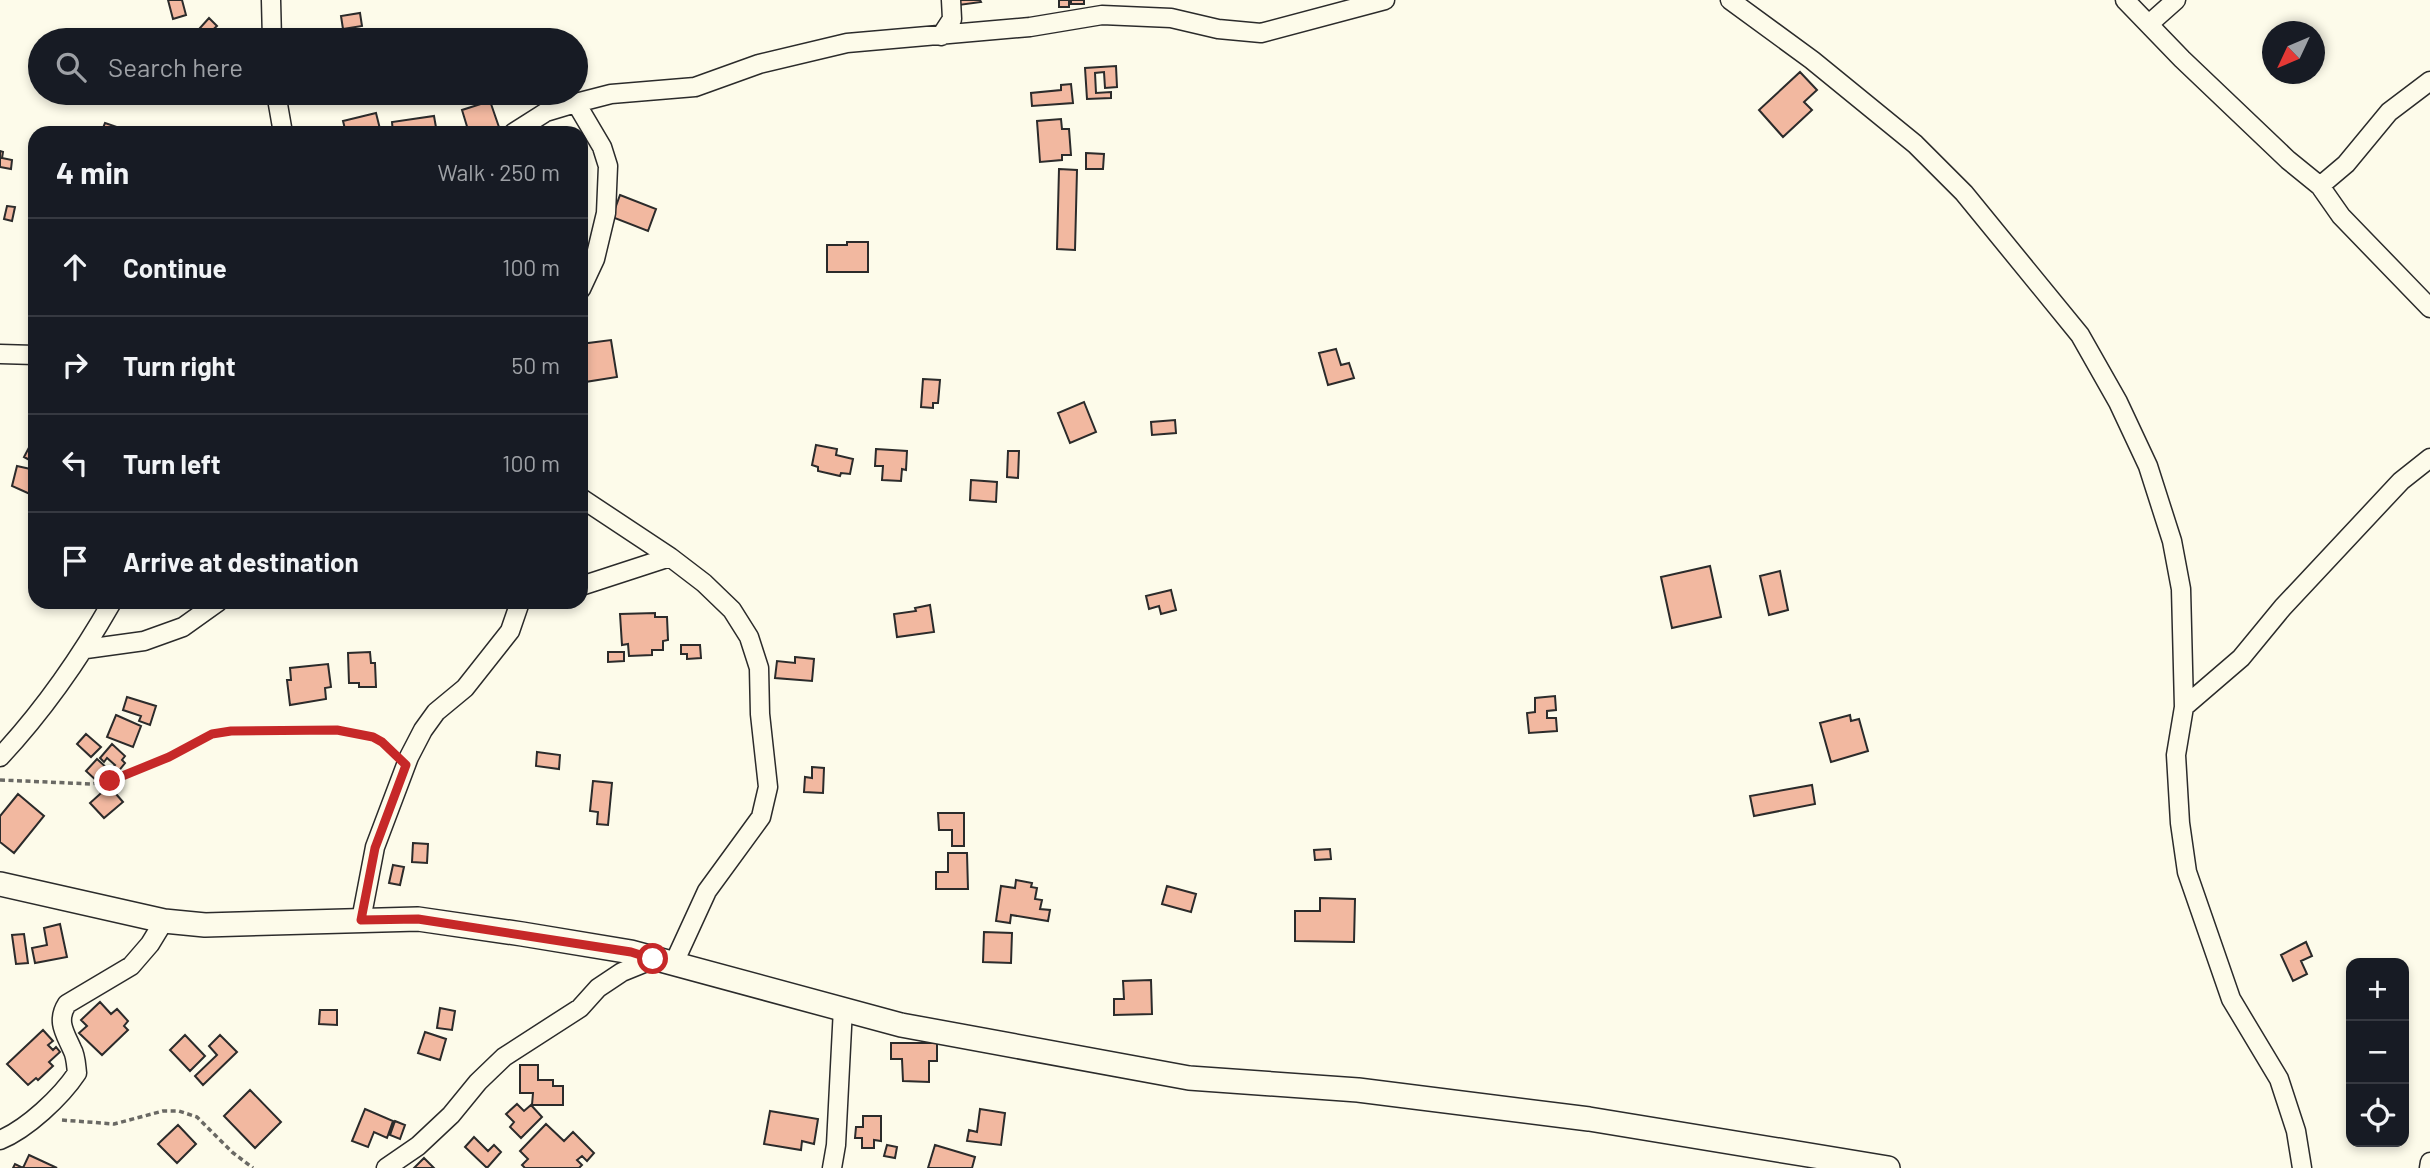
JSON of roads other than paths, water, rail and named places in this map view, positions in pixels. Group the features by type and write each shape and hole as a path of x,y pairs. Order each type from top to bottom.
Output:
{"street":[{"path":"271,0 271,28"},
{"path":"941,36 952,19 951,0"},
{"path":"588,100 611,94 695,87 759,64 847,43 1030,27 1102,15 1171,18 1218,29 1261,33 1385,0"},
{"path":"1730,0 1812,60 1915,144 1964,193 2080,335 2118,402 2148,466 2172,541 2180,589 2184,707 2176,755 2180,823 2187,872 2231,999 2279,1079 2296,1131 2302,1168"},
{"path":"2125,0 2182,59 2320,187 2342,216 2430,308"},
{"path":"2149,24 2176,0"},
{"path":"2320,187 2346,164 2389,112 2430,81"},
{"path":"278,105 282,126"},
{"path":"524,126 546,112 569,105"},
{"path":"577,105 602,147 608,166 606,213 596,259 588,275"},
{"path":"0,354 28,355"},
{"path":"2184,707 2241,658 2283,607 2393,489 2430,458"},
{"path":"387,1168 418,1146 451,1115 478,1082 504,1057 580,1008 598,988 622,972 663,962 707,891 761,817 768,787 760,714 759,668 749,637 732,610 704,583 588,503"},
{"path":"588,584 670,557"},
{"path":"0,757 32,724 86,649 108,609"},
{"path":"86,649 144,641 183,627 208,609"},
{"path":"361,920 375,848 406,765 423,730 436,712 465,688 510,631 518,609"},
{"path":"0,884 164,920 205,925 418,919 631,952 901,1025 1189,1078 1358,1090 1589,1119 1814,1161 1888,1168"},
{"path":"0,1140 12,1135 32,1120 66,1089 77,1073 74,1052 61,1025 62,1012 67,1004 131,966 164,920"},
{"path":"832,1168 836,1145 844,1008"},
{"path":"2429,1168 2430,1162"}]}
